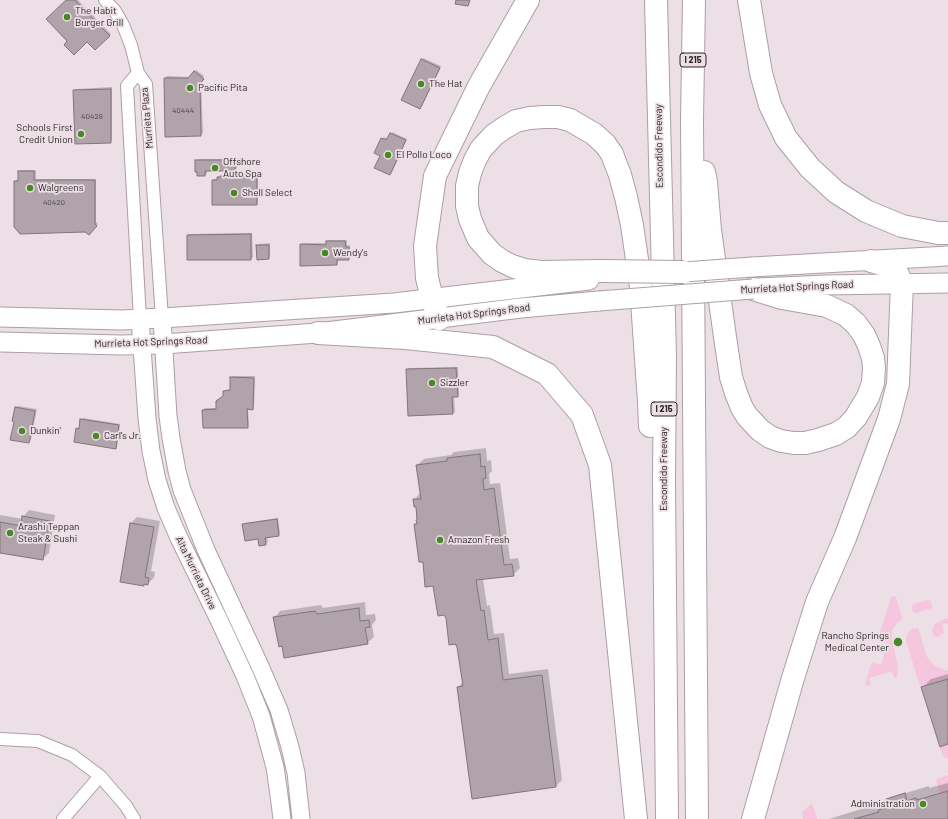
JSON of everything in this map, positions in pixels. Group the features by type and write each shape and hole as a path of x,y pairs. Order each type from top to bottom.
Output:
{"highway":[{"path":"439,319 427,278 425,246 434,176 479,86 528,0"},
{"name":"Escondido Freeway","path":"656,0 665,356 664,482 667,819"},
{"name":"I 215","path":"694,0 692,120 697,819"},
{"path":"749,0 761,73 770,105 786,138 810,168 836,192 866,211 902,226 938,233 948,233"},
{"path":"664,482 651,441 650,402 643,307 641,287 632,225 620,175 612,154 605,144 594,134 570,120 544,116 516,121 494,135 481,149 470,173 467,186 467,206 470,219 478,238 492,254 502,261 524,270 541,272 601,275 684,272"},
{"path":"692,120 706,182 710,230 725,337 732,377 742,408 760,430 781,441 805,443 836,434 856,417 863,407 868,397 874,376 873,358 864,335 856,324 846,315 827,306 782,298 753,278"},
{"path":"753,819 793,678 817,602 845,538 889,419 898,384 902,283 897,273 888,266 871,261"},
{"path":"318,333 406,338 493,347 547,374 582,415 600,466 636,819"}],"main road":[{"name":"Murrieta Hot Springs Road","path":"0,342 142,345 318,333 521,308 599,301 753,278 824,262 871,261 948,256"},
{"name":"Murrieta Hot Springs Road","path":"684,272 826,285 948,283"},
{"name":"Murrieta Hot Springs Road","path":"0,317 140,319 394,303 601,275"}],"street":[{"path":"105,0 115,11 123,25 131,45 138,73"},
{"name":"Murrieta Plaza","path":"140,319 127,86 138,73 146,84 162,318"},
{"name":"Alta Murrieta Drive","path":"162,318 170,438 182,490 206,550 279,710 296,773 301,819"},
{"name":"Alta Murrieta Drive","path":"140,319 151,451 157,480 166,508 179,538 245,676 261,716 275,767 282,819"},
{"path":"0,740 38,741 72,755 100,776 126,806 134,819"},
{"path":"63,819 100,776"}],"shaded area":[{"path":"891,597 896,597 902,617 893,629 892,635 898,666 897,677 894,678 892,671 869,678 871,686 867,686 865,684 871,664 881,665 887,643 878,639"},
{"path":"927,600 931,601 932,608 916,613 913,612 913,604"},
{"path":"948,618 948,623 942,625 944,633 938,637 935,637 932,629 935,624"},
{"path":"918,628 927,657 934,665 948,671 948,679 921,687 906,640 907,634 912,629"},
{"path":"948,744 948,759 942,754 940,747"},
{"path":"948,775 948,791 940,793 936,780"},
{"path":"812,803 817,819 803,819 802,813"}],"building":[{"path":"66,0 75,0 110,36 95,50 87,42 74,55 64,45 67,41 46,19"},
{"path":"456,0 470,0 468,6 455,4"},
{"name":"The Hat","path":"421,59 440,68 420,109 401,100"},
{"path":"194,71 204,79 200,84 201,136 165,137 164,78 188,78"},
{"path":"111,89 111,143 75,144 73,90"},
{"name":"El Pollo Loco","path":"390,133 406,140 390,175 374,168 380,156 374,153 381,138 386,140"},
{"name":"Offshore Auto Spa","path":"195,160 235,160 235,171 205,171 205,176 197,176 197,172 195,172"},
{"name":"Walgreens","path":"18,171 34,171 34,180 95,180 95,224 97,226 89,235 85,232 20,234 14,227 14,181 18,181"},
{"name":"Shell Select","path":"257,176 257,205 212,205 212,180 217,180 217,177"},
{"path":"251,234 251,260 187,260 187,235"},
{"name":"Wendy's","path":"326,241 345,241 346,247 349,247 349,260 337,260 337,265 300,266 300,244 326,245"},
{"path":"256,245 269,245 269,259 257,260"},
{"name":"Sizzler","path":"456,368 458,397 452,397 453,414 408,416 406,369"},
{"path":"230,377 254,378 253,410 247,409 248,428 203,428 202,410 216,409 216,401 223,396 223,391 230,390"},
{"name":"Dunkin'","path":"15,407 35,411 29,443 10,440 14,422 12,421"},
{"name":"Carl's Jr.","path":"80,419 119,425 116,449 74,442 76,428 79,429"},
{"path":"480,454 481,467 485,466 486,478 483,479 484,490 494,488 504,565 512,564 514,576 476,580 481,611 484,610 488,640 498,638 503,680 542,675 556,787 472,799 457,687 463,686 457,647 456,644 449,645 446,618 444,615 438,616 433,586 425,587 423,562 419,562 414,524 417,524 416,507 414,507 413,499 421,499 416,465 447,461 447,458"},
{"path":"22,516 50,521 43,560 0,553 0,522 21,526"},
{"path":"277,519 279,536 265,538 266,545 259,546 258,539 245,541 242,524"},
{"path":"130,523 154,527 145,577 149,578 148,585 144,584 144,586 120,582"},
{"path":"359,608 360,621 369,620 370,627 365,628 368,644 284,658 282,646 279,647 273,617 315,611 317,614"},
{"path":"948,679 948,744 940,747 921,687"},
{"name":"Administration","path":"948,791 948,819 854,819 879,812 878,810 916,798 917,800"},
{"path":"905,793 907,801 888,807 886,799"}],"place":[{"name":"The Habit Burger Grill","path":"67,17"},
{"name":"The Hat","path":"421,84"},
{"name":"Pacific Pita","path":"190,88"},
{"name":"Schools First Credit Union","path":"81,134"},
{"name":"El Pollo Loco","path":"388,155"},
{"name":"Offshore Auto Spa","path":"215,168"},
{"name":"Walgreens","path":"30,188"},
{"name":"Shell Select","path":"234,193"},
{"name":"Wendy's","path":"325,253"},
{"name":"Sizzler","path":"432,383"},
{"name":"Dunkin'","path":"22,431"},
{"name":"Carl's Jr.","path":"96,436"},
{"name":"Arashi Teppan Steak & Sushi","path":"10,533"},
{"name":"Amazon Fresh","path":"440,540"},
{"name":"Rancho Springs Medical Center","path":"898,642"},
{"name":"Administration","path":"923,804"}]}
